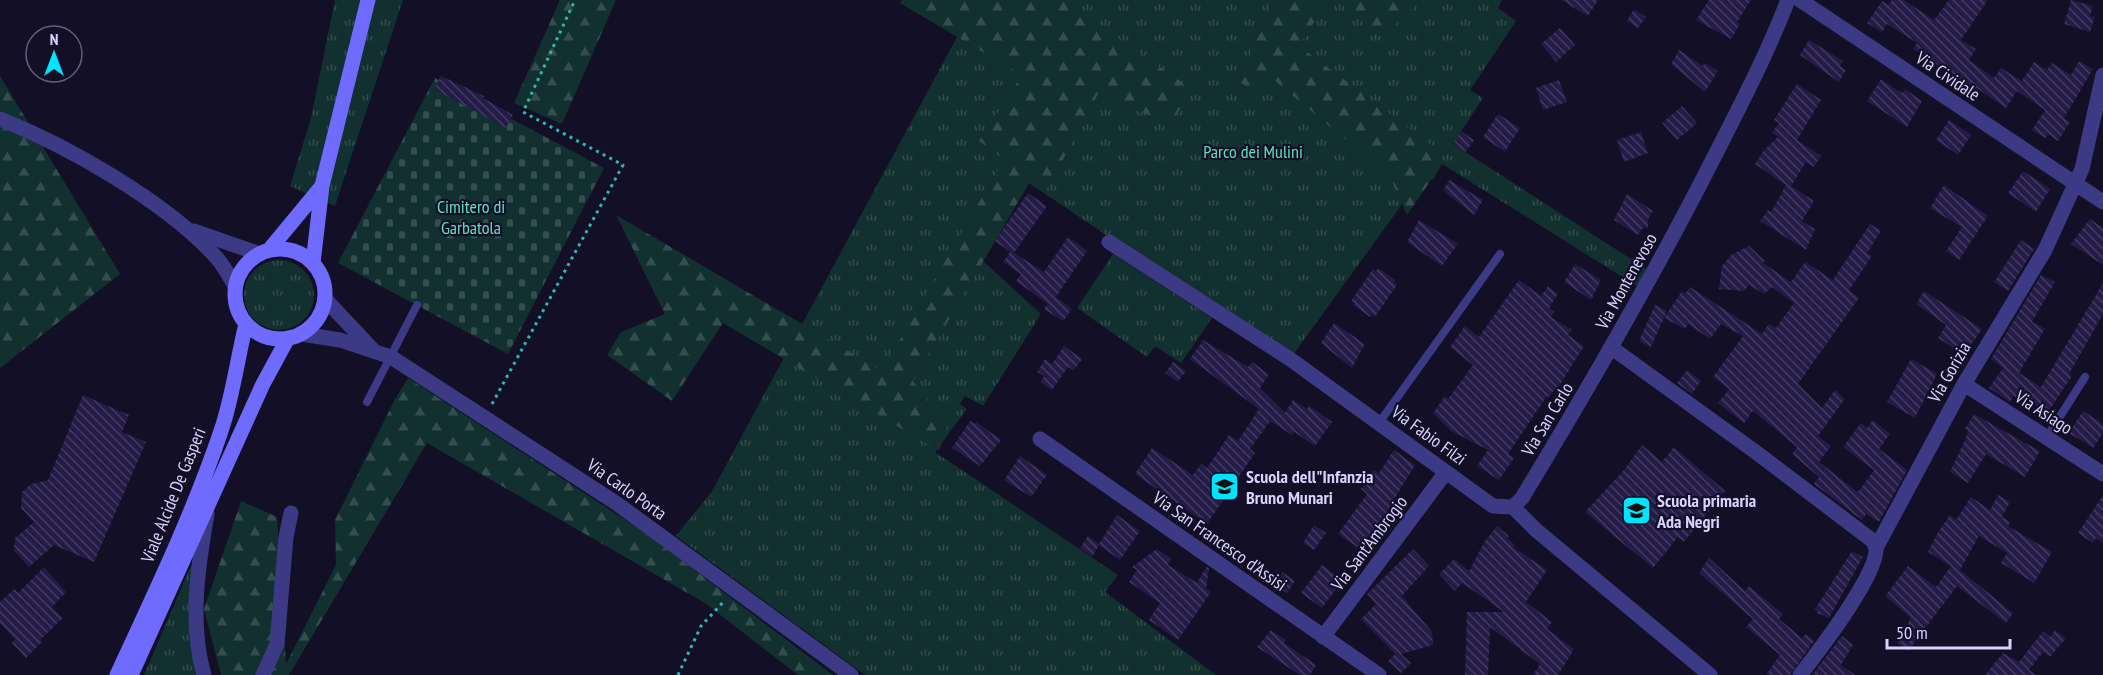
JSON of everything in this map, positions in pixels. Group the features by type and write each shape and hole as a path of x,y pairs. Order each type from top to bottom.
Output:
{"street":[{"path":"313,263 322,186 368,0"},
{"name":"Via Montenevoso","path":"1788,0 1768,52 1684,216 1612,348 1767,460 1873,542 1876,548"},
{"name":"Via Cividale","path":"1800,0 2103,202"},
{"name":"Via Gorizia","path":"1800,675 1833,633 1874,562 1876,548 1964,384 2045,250 2082,169 2103,75"},
{"path":"0,120 92,164 183,227 216,256 235,286 237,306 246,324 258,334 273,338 295,336 372,349"},
{"path":"235,286 244,267 264,252 322,186"},
{"path":"183,227 264,252 293,251 313,263 323,280 325,299 317,319 295,336"},
{"name":"Via Fabio Filzi","path":"1108,242 1290,359 1493,506 1513,507"},
{"path":"325,299 372,349"},
{"name":"Viale Alcide De Gasperi","path":"117,675 153,597 221,432 235,383 246,324"},
{"name":"Viale Alcide De Gasperi","path":"131,675 263,384 295,336"},
{"name":"Via San Carlo","path":"1513,507 1522,498 1612,348"},
{"name":"Via Carlo Porta","path":"372,349 391,357 616,503 851,675"},
{"name":"Via Asiago","path":"1964,384 2103,474"},
{"name":"Via San Francesco d'Assisi","path":"1040,439 1379,675"},
{"name":"Via Sant'Ambrogio","path":"1323,637 1446,472"},
{"path":"204,675 198,644 196,607 199,561 210,498"},
{"path":"1513,507 1536,530 1710,675"},
{"path":"263,675 277,644 286,537 291,513"}],"lane":[{"path":"1379,423 1500,254"},
{"path":"367,402 417,305"},
{"path":"2047,437 2085,377"}],"path":[{"path":"486,417 623,165 523,112 575,0"},
{"path":"678,675 701,626 734,590"}],"green space":[{"path":"335,0 403,0 335,206 290,186 311,118"},
{"path":"560,0 616,0 562,124 514,103"},
{"path":"902,0 1062,0 1192,89 1171,124 1098,94 1048,188 1032,178 913,381 948,425 939,451 723,323 672,401 607,355 621,332 665,314 616,215 882,371 1004,159 979,141 1022,75 900,3"},
{"name":"Parco dei Mulini","path":"966,0 1502,0 1498,8 1516,21 1470,90 1483,98 1453,144 1648,270 1640,288 1442,164 1433,180 1424,174 1290,359 1029,183 983,261 1041,314 983,406 965,396 960,404 967,409 935,452 1118,575 1105,592 1216,675 865,675 676,536 712,491 957,37"},
{"path":"1273,0 1328,0 1299,46 1433,146 1428,153 1442,164 1407,215 1390,177 1267,74 1251,89 1238,81"},
{"path":"1335,0 1422,0 1385,34"},
{"path":"0,76 120,274 0,368"},
{"name":"Cimitero di Garbatola","path":"435,78 604,168 508,354 338,263"},
{"path":"1113,254 1212,318 1181,363 1155,346 1147,357 1077,308"},
{"path":"279,260 292,263 304,270 311,282 314,295 311,308 304,320 292,327 279,330 266,327 254,320 247,308 244,295 247,282 254,270 266,263"},
{"path":"408,378 647,534 833,675 798,675 705,603 427,443 289,675 221,675 204,609 241,501 277,517 286,664 336,565 335,520 394,401"},
{"path":"192,563 199,675 144,675"}],"building":[{"path":"1561,0 1598,0 1588,16"},
{"path":"1709,0 1751,0 1737,22 1740,24 1731,39 1696,20"},
{"path":"1892,0 1904,0 1934,20 1949,0 1988,0 1961,40 1976,49 1969,60 1994,78 2001,68 2022,81 2034,62 2047,70 2052,63 2071,75 2079,61 2093,69 2064,118 2070,122 2058,141 2048,134 2045,138 2032,130 2045,110 2017,91 2006,108 1972,85 1969,89 1947,75 1948,72 1913,49 1917,43 1887,24 1882,32 1867,23 1882,1 1888,5"},
{"path":"2071,0 2093,6 2090,16 2095,17 2090,32 2064,24"},
{"path":"1634,9 1646,17 1638,28 1627,21"},
{"path":"1560,28 1575,45 1556,62 1541,44"},
{"path":"1809,40 1843,61 1840,66 1846,70 1839,82 1800,55"},
{"path":"1679,50 1703,66 1705,63 1718,71 1705,92 1671,64"},
{"path":"441,76 484,96 483,98 513,115 506,128 434,89"},
{"path":"1881,79 1902,93 1905,89 1922,101 1907,127 1867,101"},
{"path":"1559,80 1567,102 1543,110 1536,88"},
{"path":"1797,84 1821,100 1797,140 1821,156 1814,167 1806,162 1791,186 1814,201 1802,221 1815,229 1806,250 1760,221 1768,210 1771,212 1786,185 1755,164 1764,150 1778,137 1772,133 1779,123 1774,120"},
{"path":"1682,106 1697,123 1677,140 1662,123"},
{"path":"1498,114 1520,128 1505,152 1483,137"},
{"path":"1949,120 1971,135 1958,155 1936,140"},
{"path":"1461,131 1474,140 1466,152 1453,144"},
{"path":"1641,132 1648,153 1624,162 1617,140"},
{"path":"2023,171 2050,189 2036,212 2008,193"},
{"path":"1449,180 1483,200 1474,215 1443,190"},
{"path":"1944,185 1988,216 1959,260 1946,251 1962,227 1930,208"},
{"path":"1028,193 1047,206 1014,253 1044,272 1068,237 1087,251 1056,297 1072,309 1063,321 1044,309 1048,304 1016,281 1021,274 1003,262 1010,252 995,241"},
{"path":"1627,194 1653,211 1648,219 1648,228 1643,228 1638,235 1614,220"},
{"path":"2090,219 2103,228 2103,265 2071,244"},
{"path":"1419,220 1458,244 1442,266 1407,242"},
{"path":"1870,224 1881,231 1867,253 1872,256 1849,290 1859,298 1798,384 1822,408 1835,390 1845,399 1818,436 1831,446 1819,462 1858,492 1874,470 1843,447 1861,423 1867,428 1873,420 1890,434 1879,449 1907,470 1879,522 1866,514 1862,520 1814,484 1819,477 1792,454 1797,447 1753,411 1744,423 1718,403 1729,389 1713,377 1743,336 1721,324 1710,339 1688,324 1685,329 1664,318 1682,291 1685,294 1690,287 1762,334 1769,324 1776,328 1794,303 1772,287 1764,294 1749,285 1744,291 1719,289 1722,266 1731,255 1749,246 1765,261 1763,263 1791,282 1805,262 1833,280"},
{"path":"2021,240 2034,249 2008,291 1994,282"},
{"path":"1575,264 1601,280 1591,300 1564,282"},
{"path":"1378,268 1395,280 1394,283 1397,285 1375,317 1372,315 1370,317 1351,301 1373,269 1376,271"},
{"path":"2041,275 2055,282 2032,322 2045,329 2019,373 2041,387 2103,283 2103,314 2069,374 2072,376 2048,412 2019,396 2017,398 2013,396 2010,402 1989,388 2003,368 1991,359"},
{"path":"1519,280 1541,296 1548,286 1558,294 1549,308 1554,312 1551,317 1572,330 1568,335 1584,346 1556,391 1554,390 1549,397 1547,396 1508,454 1514,458 1499,480 1477,466 1488,450 1451,431 1433,413 1445,396 1448,399 1473,365 1450,347 1465,326 1479,337"},
{"path":"1924,291 1982,329 1964,355 1938,338 1946,325 1916,304"},
{"path":"1655,305 1667,311 1651,347 1639,341"},
{"path":"1334,323 1365,344 1352,368 1321,343"},
{"path":"1203,340 1248,367 1252,362 1269,374 1260,388 1285,413 1293,400 1307,409 1309,406 1332,422 1315,446 1294,432 1292,435 1270,421 1250,449 1255,453 1207,524 1135,474 1152,448 1193,475 1201,464 1207,468 1229,435 1238,441 1259,409 1190,359"},
{"path":"1064,346 1082,359 1074,370 1068,367 1052,390 1040,382 1044,376 1037,372 1045,359 1052,364"},
{"path":"1911,359 1937,374 1915,418 1887,402"},
{"path":"1173,362 1186,371 1178,382 1165,373"},
{"path":"1687,370 1701,381 1692,394 1677,383"},
{"path":"83,395 129,415 122,432 146,442 94,562 54,545 29,567 14,551 15,538 34,522 21,508 22,492 31,484 48,480"},
{"path":"2083,411 2103,424 2103,433 2093,448 2069,433"},
{"path":"1974,414 2040,451 2025,477 1986,454 1968,483 1950,472 1966,438 1968,431 1965,429"},
{"path":"970,421 975,424 976,422 1001,440 980,466 952,448"},
{"path":"1642,445 1662,462 1674,447 1725,491 1684,542 1678,537 1653,568 1585,512 1624,470"},
{"path":"1394,450 1415,465 1363,551 1338,534 1367,494 1361,489 1374,470 1379,473"},
{"path":"1020,456 1047,475 1031,497 1004,480"},
{"path":"1998,495 2010,502 2002,517 2010,522 2008,526 2052,552 2034,583 2001,563 2007,553 1979,536 1960,570 2013,613 2006,623 1957,586 1908,651 1897,643 1911,618 1885,596 1908,566 1936,587 1951,566 1928,552 1937,534 1950,515 1956,520 1971,497 1990,510"},
{"path":"2103,495 2103,543 2096,538 2093,543 2078,533"},
{"path":"1117,515 1140,531 1120,560 1099,545 1092,557 1080,548 1088,536 1099,544"},
{"path":"1314,525 1326,533 1314,550 1303,543"},
{"path":"1497,526 1509,536 1507,538 1515,545 1513,547 1547,570 1526,602 1552,622 1547,629 1574,649 1558,675 1533,675 1540,664 1490,627 1488,675 1465,675 1467,612 1504,612 1462,583 1455,591 1439,574 1454,559 1469,571 1485,541"},
{"path":"1157,549 1171,559 1168,565 1197,583 1206,567 1209,568 1206,589 1211,592 1178,640 1149,620 1160,603 1129,582 1137,570 1132,567"},
{"path":"1413,549 1429,566 1402,596 1432,632 1433,645 1401,654 1411,663 1401,673 1388,661 1395,654 1361,619 1376,604 1367,594"},
{"path":"1852,551 1863,557 1829,618 1817,613 1815,609"},
{"path":"1709,558 1745,591 1749,586 1783,614 1779,619 1802,638 1806,634 1814,641 1790,675 1766,675 1780,655 1746,627 1753,619 1699,573"},
{"path":"1322,565 1343,580 1322,608 1301,593"},
{"path":"44,567 66,592 52,607 63,618 40,640 42,642 26,658 12,643 15,639 0,623 0,602 14,589 18,593"},
{"path":"1282,572 1295,581 1287,593 1274,585"},
{"path":"1271,630 1286,640 1284,643 1316,665 1310,675 1300,675 1257,647"},
{"path":"2055,630 2066,638 2050,657 2043,652 2029,670 2036,675 1985,675 2003,653 2019,662 2043,631 2050,637"},
{"path":"1842,636 1853,645 1841,665 1855,675 1812,675"}],"place":[{"name":"Scuola dell\"Infanzia Bruno Munari","path":"1225,486"},
{"name":"Scuola primaria Ada Negri","path":"1636,510"}]}
